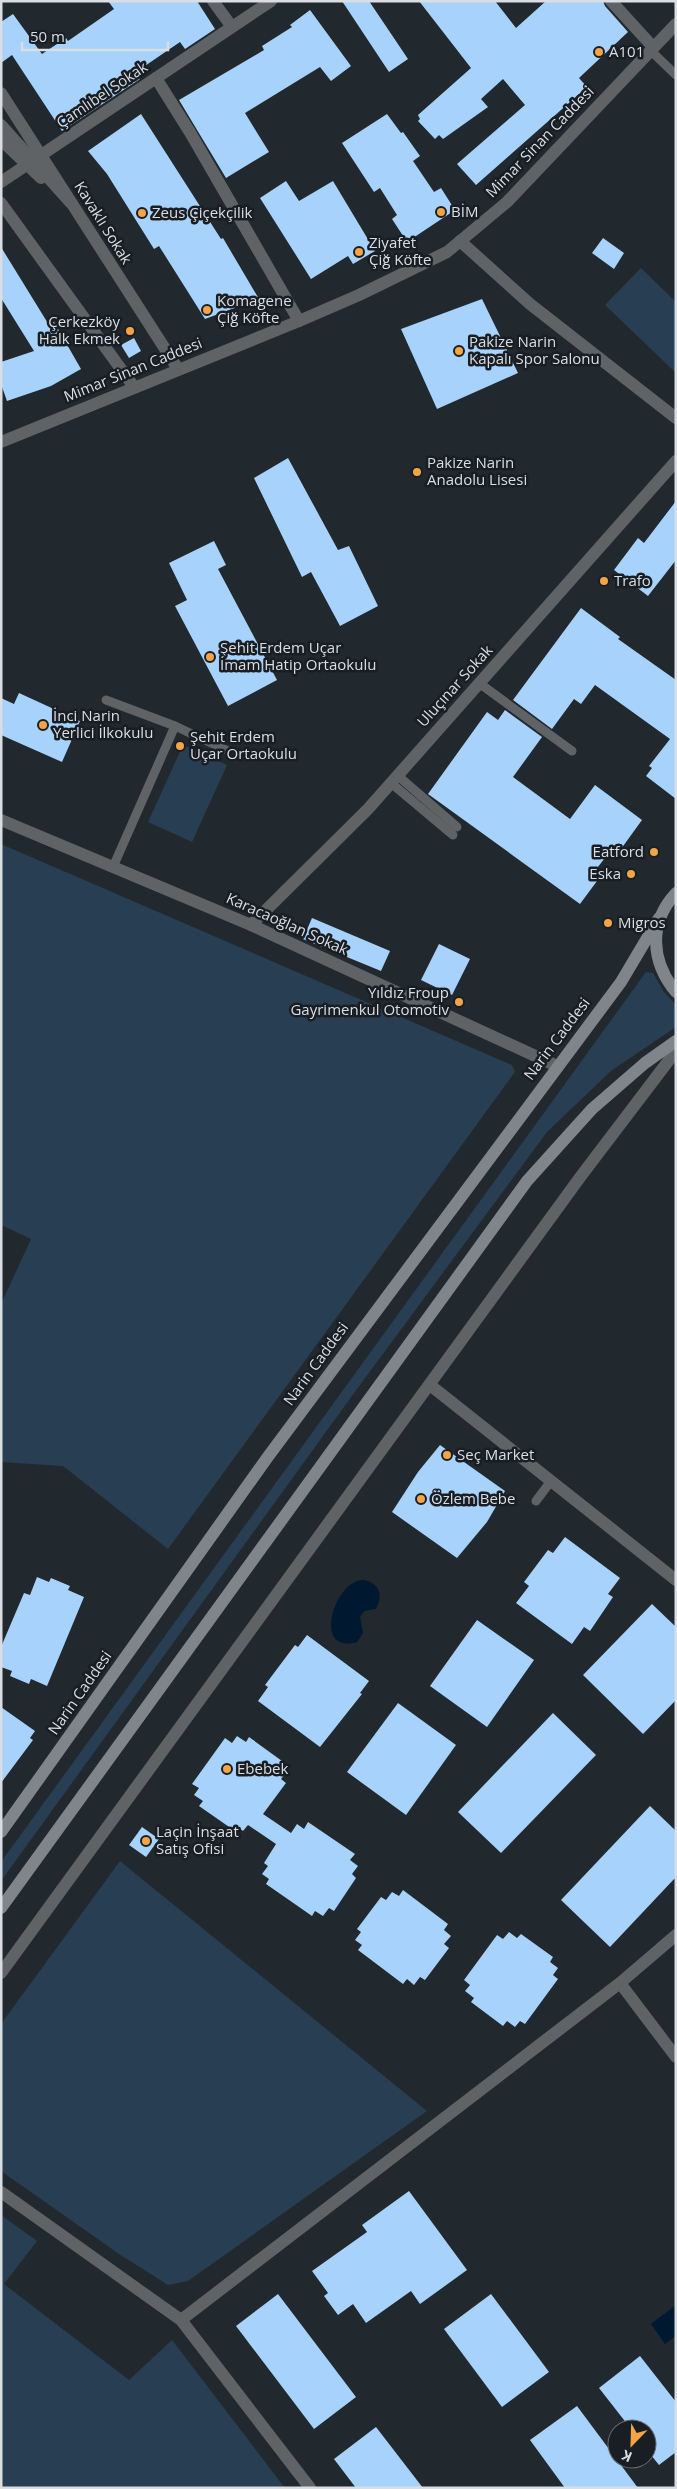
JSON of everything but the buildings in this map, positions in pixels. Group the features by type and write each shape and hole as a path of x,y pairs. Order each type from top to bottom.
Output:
{"main road":[{"name":"Narin Caddesi","path":"1,1832 267,1458 621,982 668,901 676,893"},
{"path":"659,918 655,939 657,959 665,979 676,992"},
{"path":"1,1908 527,1181 592,1109 645,1063 676,1041"}],"street":[{"path":"213,1 232,27"},
{"name":"Çamlıbel Sokak","path":"1,182 270,1"},
{"path":"611,1 651,48"},
{"name":"Mimar Sinan Caddesi","path":"1,442 299,321 359,295 447,252 507,202 651,48 676,24"},
{"path":"156,78 192,134 299,321"},
{"name":"Kavaklı Sokak","path":"1,93 35,160 70,202 178,369"},
{"path":"1,125 35,160 70,202"},
{"path":"1,140 35,160"},
{"path":"1,203 134,387"},
{"path":"460,242 530,304 676,418"},
{"name":"Uluçınar Sokak","path":"251,925 368,809 676,461"},
{"name":"Karacaoğlan Sokak","path":"1,820 251,925 557,1066"},
{"path":"1,1973 581,1176 676,1051"},
{"path":"430,1385 676,1580"},
{"path":"181,2320 620,1983 676,1935"},
{"path":"620,1983 676,2057"},
{"path":"1,2192 181,2320 310,2488"}],"lane":[{"path":"651,48 676,75"},
{"path":"479,683 572,751"},
{"path":"106,700 175,726 226,750"},
{"path":"113,867 175,726"},
{"path":"394,779 455,831"},
{"path":"536,1502 551,1481"}],"shaded area":[{"path":"641,268 676,302 675,372 605,305"},
{"path":"183,745 227,765 192,842 148,822"},
{"path":"1,844 512,1065 515,1072 168,1549 63,1466 1,1462 1,1304 31,1239 1,1225"},
{"path":"646,972 653,973 664,992 676,1005 676,1027 611,1071 547,1132 357,1389 1,1881 1,1862"},
{"path":"364,1580 374,1584 379,1591 378,1604 376,1609 364,1611 360,1617 363,1633 357,1642 343,1643 335,1638 331,1628 332,1615 344,1591 353,1583"},
{"path":"120,1861 427,2111 188,2281 168,2285 119,2254 1,2171 1,2024"},
{"path":"1,2215 37,2241 4,2284 129,2380 172,2340 285,2488 1,2488"},
{"path":"676,2305 676,2336 665,2344 651,2324"}],"place":[{"name":"A101","path":"599,52"},
{"name":"BİM","path":"441,212"},
{"name":"Zeus Çiçekçilik","path":"142,213"},
{"name":"Ziyafet Çiğ Köfte","path":"359,252"},
{"name":"Komagene Çiğ Köfte","path":"207,310"},
{"name":"Çerkezköy Halk Ekmek","path":"130,331"},
{"name":"Pakize Narin Kapalı Spor Salonu","path":"459,351"},
{"name":"Pakize Narin Anadolu Lisesi","path":"417,472"},
{"name":"Trafo","path":"604,581"},
{"name":"Şehit Erdem Uçar İmam Hatip Ortaokulu","path":"210,657"},
{"name":"İnci Narin Yerlici İlkokulu","path":"43,725"},
{"name":"Şehit Erdem Uçar Ortaokulu","path":"180,746"},
{"name":"Eatford","path":"654,852"},
{"name":"Eska","path":"631,874"},
{"name":"Migros","path":"608,923"},
{"name":"Yıldız Froup Gayrimenkul Otomotiv","path":"459,1002"},
{"name":"Seç Market","path":"447,1455"},
{"name":"Özlem Bebe","path":"421,1499"},
{"name":"Ebebek","path":"227,1769"},
{"name":"Laçin İnşaat Satış Ofisi","path":"146,1841"}]}
